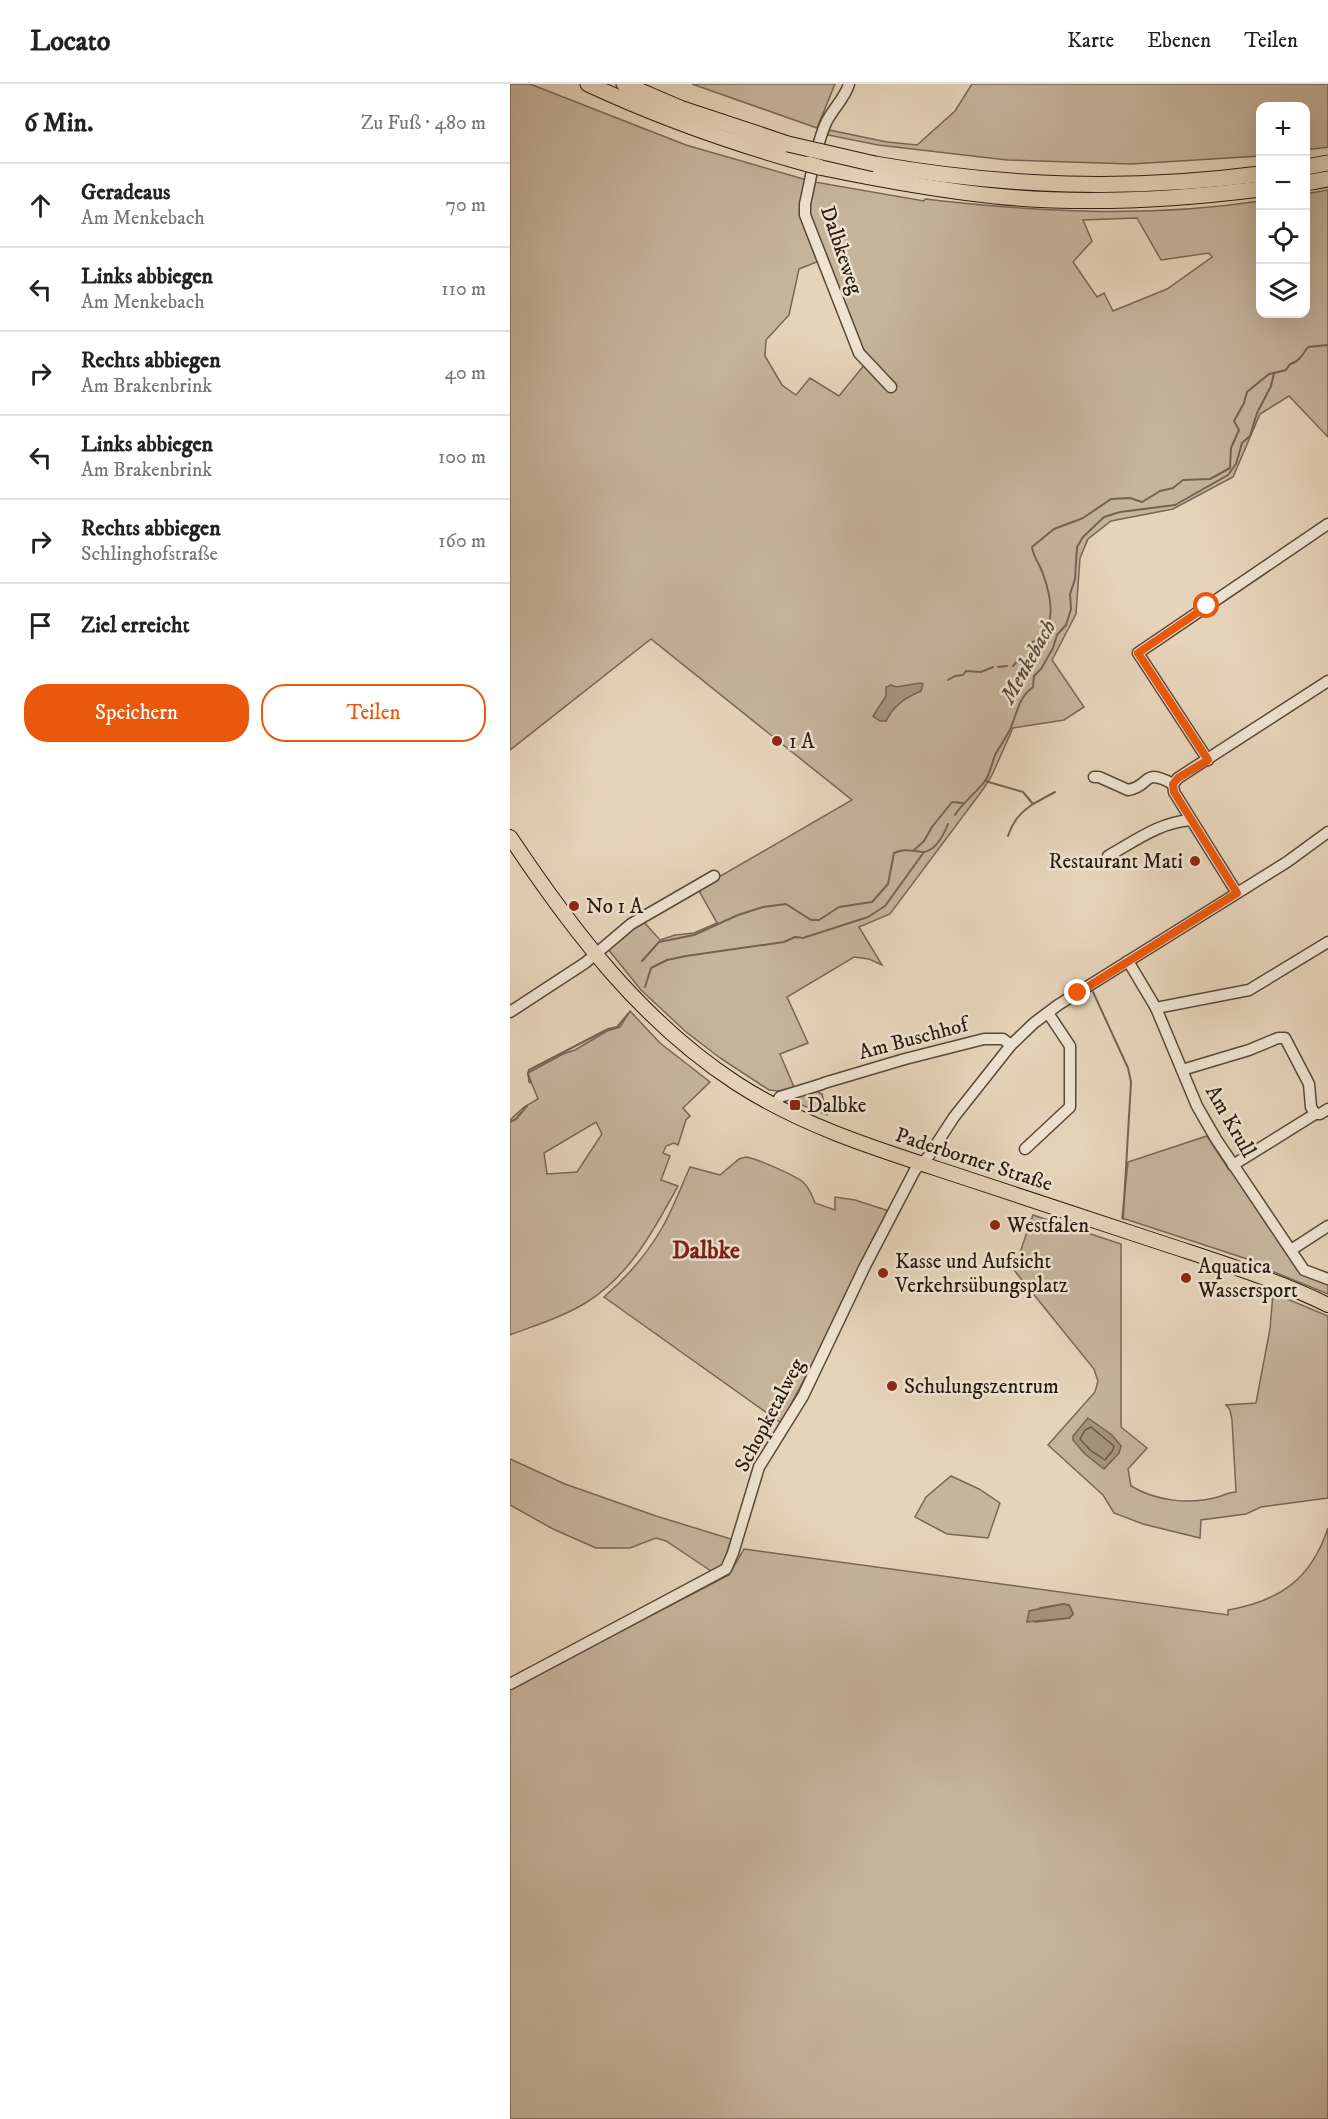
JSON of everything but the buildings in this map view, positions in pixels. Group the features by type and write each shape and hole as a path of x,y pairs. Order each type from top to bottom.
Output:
{"highway":[{"path":"588,84 668,119 752,148 813,165 924,188 1008,197 1078,200 1138,200 1209,196 1256,190"},
{"path":"624,84 680,108 788,144 926,173 994,181 1130,186 1256,175"},
{"path":"1310,166 1328,163"},
{"path":"1310,182 1328,178"}],"main road":[{"name":"Paderborner Straße","path":"510,837 596,954 636,1001 701,1058 734,1082 774,1106 830,1132 1238,1268 1328,1305"}],"street":[{"name":"Dalbkeweg","path":"849,84 848,90 829,114 824,127 805,204 805,215 858,353 891,387"},
{"path":"1208,760 1138,653 1328,524"},
{"path":"1237,893 1174,792 1173,784 1178,778 1328,681"},
{"path":"1094,777 1128,790 1156,776 1173,784"},
{"path":"1108,856 1163,825 1191,820"},
{"name":"Schopketalweg","path":"510,1684 726,1569 759,1467 803,1396 864,1268 915,1170 980,1082 1011,1045 1048,1012 1287,861 1328,832"},
{"path":"510,1012 596,954 631,924 714,876"},
{"path":"1156,1008 1249,990 1328,942"},
{"name":"Am Krull","path":"1128,961 1156,1008 1197,1106 1233,1165 1304,1270 1328,1280"},
{"path":"1025,1149 1070,1107 1070,1046 1048,1012"},
{"path":"1182,1070 1249,1050 1278,1038 1285,1038 1309,1084 1311,1107 1315,1114"},
{"name":"Am Buschhof","path":"774,1106 780,1096 905,1059 984,1039 1003,1039 1011,1045"},
{"path":"1233,1165 1315,1114 1328,1109"},
{"path":"1291,1250 1328,1226"}],"shaded area":[{"path":"510,84 530,84 686,145 807,180 802,203 819,261 799,269 789,315 766,340 765,356 782,385 796,395 810,378 839,396 865,364 809,215 815,182 924,201 925,199 1051,210 1176,210 1256,201 1256,318 1310,318 1310,193 1328,190 1328,437 1289,396 1260,414 1233,477 1173,509 1111,521 1088,539 1080,558 1076,614 1052,660 1084,707 1064,720 1013,728 984,788 890,914 859,927 882,965 869,959 854,957 787,997 808,1043 780,1054 794,1087 779,1091 769,1090 720,1058 685,1031 641,990 608,949 643,921 660,940 675,935 694,933 717,923 698,889 852,800 651,639 510,750","holes":["1137,218 1161,260 1209,253 1212,257 1167,289 1113,311 1104,293 1097,297 1073,262 1092,241 1083,220"]},
{"path":"692,84 835,84 817,128"},
{"path":"972,84 1328,84 1328,147 1310,149 1310,102 1256,102 1256,156 1131,164 1007,160 878,145 828,135 829,130 887,142 917,145 955,111"},
{"path":"630,1011 660,1043 710,1082 683,1108 690,1116 686,1120 678,1145 674,1143 666,1146 663,1153 670,1156 661,1180 678,1186 640,1250 616,1279 587,1302 510,1335 510,1120 524,1107 538,1099 529,1082 528,1073 607,1031 620,1027","holes":["596,1122 602,1134 577,1172 547,1174 544,1153"]},
{"path":"816,1091 822,1094 827,1115 789,1100 791,1097"},
{"path":"1207,1136 1229,1170 1233,1169 1301,1272 1328,1283 1328,1294 1252,1263 1250,1260 1122,1218 1128,1162"},
{"path":"746,1157 792,1175 803,1182 815,1203 835,1210 835,1197 855,1200 889,1211 781,1423 604,1297 636,1265 656,1238 670,1213 690,1167 720,1175 739,1159"},
{"path":"1033,1215 1121,1244 1121,1427 1147,1448 1128,1469 1131,1486 1151,1495 1173,1500 1196,1501 1236,1492 1232,1420 1230,1410 1226,1405 1256,1403 1270,1329 1273,1293 1328,1316 1328,1498 1261,1507 1246,1514 1201,1520 1200,1538 1143,1524 1114,1513 1103,1495 1048,1445 1095,1392 1098,1381 1094,1369 1014,1270"},
{"path":"510,1459 565,1484 731,1539 722,1569 714,1573 666,1541 656,1538 630,1548 596,1548 553,1529 510,1505"},
{"path":"951,1476 979,1489 1000,1503 988,1538 947,1534 915,1517 926,1497"},
{"path":"1328,1528 1328,2119 510,2119 510,1689 729,1575 744,1549 1228,1615 1228,1610 1263,1601 1291,1585 1312,1561","holes":["1069,1605 1073,1613 1070,1618 1035,1622 1040,1608"]}],"water":[{"path":"923,684 921,691 900,703 886,721 880,721 873,716 886,696 886,687"},
{"path":"1088,1418 1112,1435 1121,1446 1119,1453 1104,1469 1085,1454 1073,1440 1073,1436"},
{"path":"1063,1604 1069,1605 1073,1614 1069,1618 1027,1622 1029,1611"}],"waterway":[{"name":"Menkebach","path":"955,815 987,778 995,755 1010,729 1023,697 1033,687 1034,676 1041,669 1053,648 1057,635 1066,625 1071,609 1070,594 1075,579 1077,547 1083,537 1104,517 1120,512 1175,505 1228,475 1236,464 1242,443 1250,436 1257,413 1271,386 1274,373 1286,370 1290,364 1300,358 1308,347 1328,345"},
{"path":"1031,643 1046,630 1050,612 1046,583 1032,547 1054,529 1083,518 1111,499 1130,498 1142,502 1160,491 1173,488 1183,480 1210,479 1230,468 1231,448 1239,430 1234,421 1247,392 1269,374 1274,373"},
{"path":"1013,666 1020,658"},
{"path":"998,667 1007,666"},
{"path":"948,680 963,675 966,671 981,672 993,667"},
{"path":"985,781 1023,792 1033,804 1018,818 1008,836"},
{"path":"1033,804 1055,792"},
{"name":"Menkebach","path":"914,850 924,841 952,802 962,803"},
{"name":"Menkebach","path":"642,961 659,942 694,935 738,915 763,907 786,904 811,920 819,920 839,907 872,902 888,884 894,853 905,850 922,852 931,849 948,824"},
{"name":"Menkebach","path":"645,987 651,968 667,960 784,942 795,937 803,938 868,917 885,906 924,852"},
{"path":"1093,992 1128,1068 1131,1082 1123,1219"},
{"name":"Menkebach","path":"531,1082 529,1070 608,1029 617,1027 628,1014"},
{"name":"Menkebach","path":"510,1122 516,1119 527,1106"}],"place":[{"name":"1 A","path":"777,741"},
{"name":"Restaurant Mati","path":"1195,861"},
{"name":"No 1 A","path":"574,906"},
{"name":"Dalbke","path":"795,1105"},
{"name":"Westfalen","path":"995,1225"},
{"name":"Kasse und Aufsicht Verkehrsübungsplatz","path":"883,1273"},
{"name":"Aquatica Wassersport","path":"1186,1278"},
{"name":"Schulungszentrum","path":"892,1386"}],"district":[{"name":"Dalbke","path":"706,1250"}],"route":[{"path":"1078,993 1237,893 1173,788 1178,778 1208,760 1138,653 1207,606"}]}
